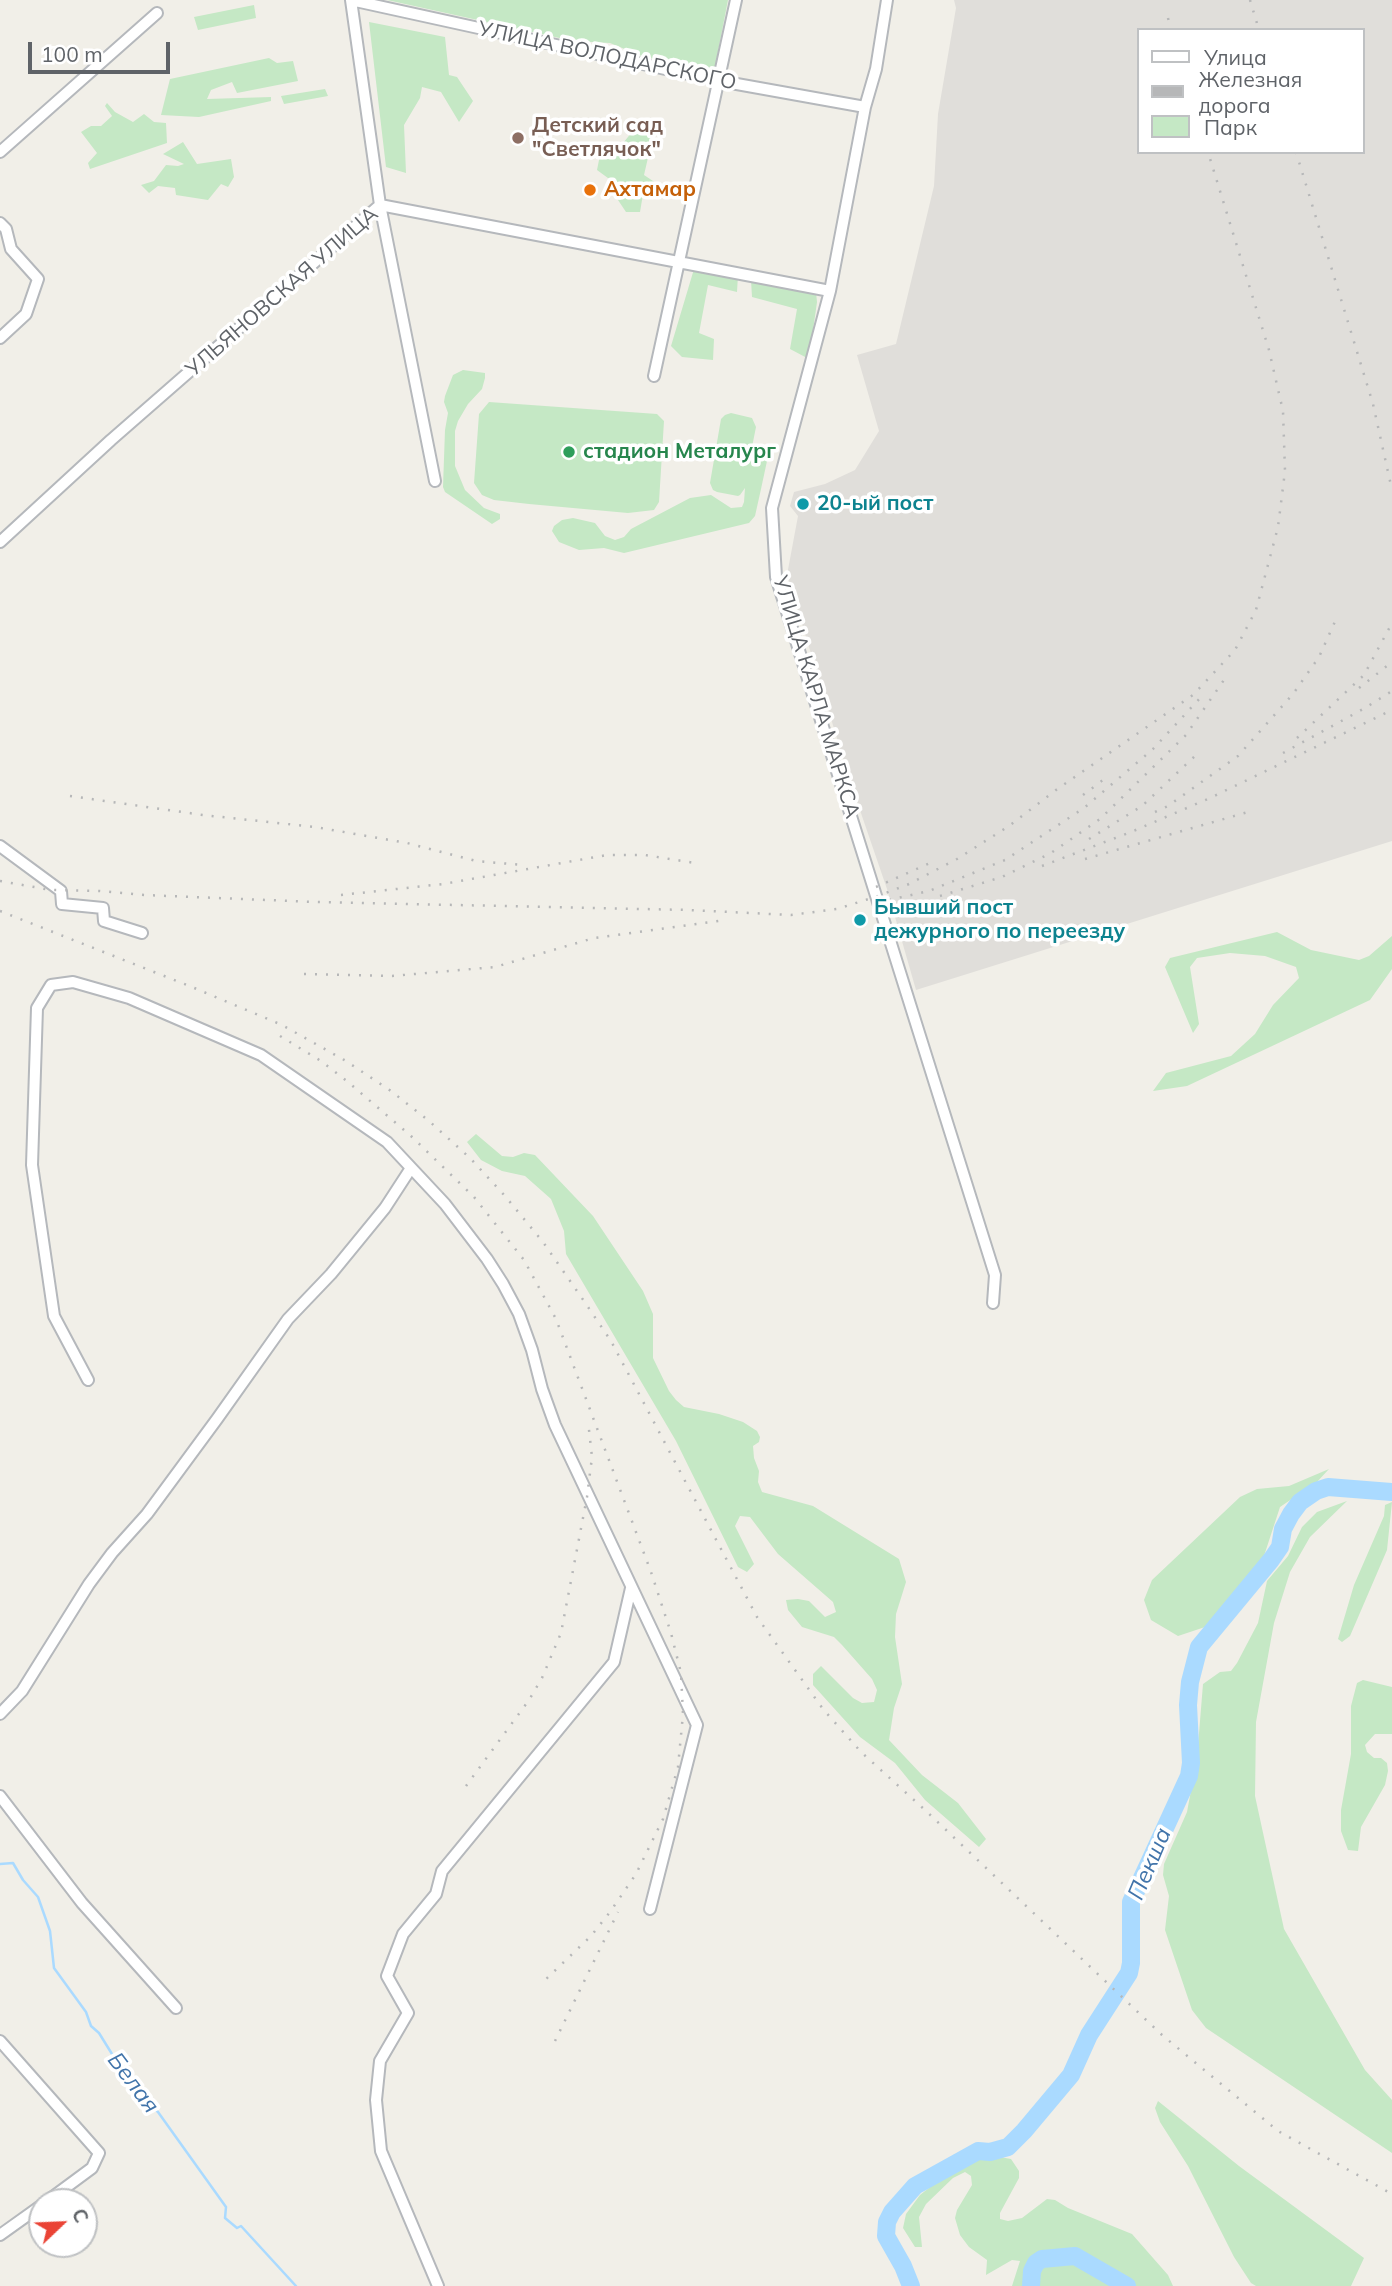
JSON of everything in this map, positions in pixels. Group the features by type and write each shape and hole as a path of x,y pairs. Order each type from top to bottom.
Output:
{"street":[{"path":"351,0 380,205 435,481"},
{"name":"УЛИЦА ВОЛОДАРСКОГО","path":"351,0 720,81 865,107"},
{"path":"654,376 736,0"},
{"name":"УЛИЦА КАРЛА МАРКСА","path":"887,0 876,69 865,107 830,291 772,508 776,577 995,1275 993,1303"},
{"path":"0,152 157,13"},
{"name":"УЛЬЯНОВСКАЯ УЛИЦА","path":"0,542 111,440 380,205 830,291"},
{"path":"0,223 6,229 11,248 38,279 26,314 0,338"},
{"path":"0,846 61,891 62,904 103,908 104,921 142,933"},
{"path":"88,1380 54,1316 32,1165 37,1008 51,985 73,982 129,998 261,1055 387,1142 471,1236 509,1294 532,1350 555,1425 697,1725 650,1909"},
{"path":"0,1714 22,1690 89,1584 147,1514 288,1319 331,1275 385,1208 411,1168"},
{"path":"438,2286 381,2151 376,2100 380,2061 408,2012 387,1976 403,1934 436,1894 442,1871 614,1662 631,1588"},
{"path":"0,1796 82,1903 176,2008"},
{"path":"0,2041 99,2152 92,2168 65,2188"},
{"path":"0,2235 28,2215"}],"shaded area":[{"path":"954,0 1392,0 1392,841 916,990 887,889 851,784 787,575 798,516 790,506 794,492 825,484 855,470 879,431 857,355 896,344 934,186 938,114 956,8"}],"green space":[{"path":"387,0 728,0 714,72 644,57 610,43 573,41"},
{"path":"254,5 256,18 198,30 194,17"},
{"path":"369,22 445,37 449,75 457,77 473,101 459,122 441,92 422,87 420,98 404,125 406,173 386,167"},
{"path":"269,58 277,63 293,61 298,81 237,93 232,82 211,90 207,99 271,97 271,101 199,117 161,115 170,79"},
{"path":"325,89 328,96 284,104 281,96"},
{"path":"107,103 115,112 133,122 144,114 154,122 166,123 167,143 90,169 88,163 97,153 81,132 91,126 101,126 112,116 105,106"},
{"path":"641,121 656,123 644,175 656,183 656,188 643,194 640,212 626,212 612,191 612,181 597,170 600,155 619,148"},
{"path":"183,142 197,164 231,159 234,177 228,187 221,184 208,200 176,195 175,188 158,186 149,193 141,185 154,181 166,165 184,164 163,154"},
{"path":"694,269 738,275 737,292 708,285 699,333 714,339 713,360 682,357 671,346"},
{"path":"751,280 816,292 809,359 790,349 797,309 752,297"},
{"path":"463,370 485,373 485,378 482,389 468,404 458,421 455,431 455,466 465,490 484,508 500,514 500,519 492,524 445,492 443,487 448,413 445,396 453,375"},
{"name":"стадион Металург","path":"489,402 657,414 664,421 659,502 654,510 628,513 494,500 482,495 474,483 479,414"},
{"path":"731,413 752,418 756,427 751,452 759,445 764,446 766,451 767,461 755,516 749,523 624,553 604,548 579,550 559,542 552,531 562,520 573,518 595,523 605,536 615,540 690,498 711,495 731,508 742,507 745,488 738,496 717,492 710,483 721,419"},
{"path":"1277,932 1311,950 1359,960 1369,956 1392,936 1392,969 1370,1000 1187,1086 1153,1091 1166,1073 1231,1056 1255,1034 1273,1005 1299,978 1296,967 1265,956 1230,953 1197,958 1190,967 1199,1024 1193,1033 1165,967 1170,958"},
{"path":"476,1134 502,1156 513,1157 524,1153 535,1155 593,1216 643,1291 653,1314 653,1358 669,1391 684,1407 719,1414 743,1422 757,1431 759,1442 753,1446 762,1492 813,1506 899,1559 906,1582 896,1614 895,1637 902,1684 894,1708 889,1740 922,1775 958,1803 986,1839 979,1847 925,1800 895,1763 860,1737 813,1685 813,1674 821,1666 853,1698 862,1703 874,1702 877,1690 872,1679 834,1637 802,1627 788,1610 786,1600 798,1599 809,1601 825,1617 836,1612 833,1602 778,1554 750,1517 740,1516 735,1526 754,1564 747,1572 738,1567 676,1441 566,1254 564,1231 551,1199 525,1176 502,1171 481,1160 467,1142"},
{"path":"1329,1469 1317,1482 1280,1507 1262,1562 1208,1626 1178,1636 1151,1620 1144,1600 1152,1580 1240,1497 1257,1489 1289,1486"},
{"path":"1347,1501 1310,1537 1290,1572 1274,1623 1256,1722 1255,1796 1284,1929 1365,2070 1392,2100 1392,2153 1206,2028 1192,2010 1165,1930 1169,1896 1163,1875 1164,1864 1187,1812 1197,1758 1203,1684 1220,1672 1231,1671 1237,1663 1258,1623 1267,1581 1288,1556 1302,1527 1317,1512"},
{"path":"1392,1502 1387,1550 1350,1636 1342,1642 1338,1639 1354,1585 1384,1516 1385,1505"},
{"path":"1363,1680 1392,1687 1392,1734 1375,1734 1365,1745 1367,1752 1374,1758 1381,1758 1387,1763 1388,1771 1385,1785 1361,1827 1358,1851 1348,1850 1341,1831 1341,1810 1351,1754 1351,1706 1357,1683"},
{"path":"1158,2101 1239,2166 1364,2258 1351,2286 1256,2286 1251,2283 1234,2257 1188,2166 1160,2122 1155,2108"},
{"path":"983,2154 1011,2159 1019,2171 1019,2178 1000,2213 1000,2219 1008,2221 1022,2218 1047,2199 1055,2200 1132,2234 1168,2275 1173,2286 1012,2286 1020,2261 1012,2260 986,2275 987,2260 969,2247 960,2235 955,2218 972,2185 971,2176 965,2172 953,2178 926,2204 919,2217 922,2247 915,2247 903,2228 906,2214 920,2195 944,2176"}],"waterway":[{"name":"Пекша","path":"911,2286 886,2236 887,2222 892,2212 915,2186 978,2151 990,2152 1008,2147 1024,2131 1071,2075 1089,2035 1129,1973 1131,1902 1189,1776 1191,1763 1188,1705 1190,1682 1199,1647 1271,1560 1280,1547 1283,1529 1300,1502 1316,1491 1328,1487 1392,1492"},
{"name":"Белая","path":"0,1864 13,1863 38,1897 50,1931 54,1968 86,2012 91,2026 140,2086 147,2101 158,2112 226,2207 225,2218 237,2228 241,2226 296,2286"},
{"name":"Пекша","path":"1031,2286 1032,2271 1036,2263 1042,2259 1075,2256 1127,2286"}],"railway":[{"path":"1250,0 1258,28"},
{"path":"1168,18 1170,28"},
{"path":"0,881 51,890 144,895 791,915 837,909 878,896 909,884 957,859 1009,826 1193,695 1235,650 1256,610 1278,527 1285,471 1283,411 1269,350 1209,154"},
{"path":"1297,154 1373,404 1392,490"},
{"path":"1155,812 1168,806 1238,756 1293,694 1319,657 1338,615"},
{"path":"1297,738 1364,675 1392,623"},
{"path":"1359,688 1392,662"},
{"path":"940,896 1002,877 1051,853 1100,819 1186,735 1226,677"},
{"path":"1283,753 1392,691"},
{"path":"889,900 929,891 1005,860 1084,808 1153,749 1202,696"},
{"path":"1042,866 1210,798 1392,710"},
{"path":"1089,839 1142,806 1196,755"},
{"path":"1083,795 1103,780"},
{"path":"70,796 203,815 315,827 407,843 476,861 523,865"},
{"path":"1085,859 1248,812"},
{"path":"341,895 443,884 607,855 645,855 695,863"},
{"path":"876,887 930,863"},
{"path":"0,911 282,1025 346,1061 391,1091 470,1158 543,1242 611,1341 757,1617 823,1709 861,1752 1162,2035 1278,2131 1392,2194"},
{"path":"304,974 392,976 495,967 594,938 725,920"},
{"path":"280,1036 321,1061 411,1136 474,1197 524,1260 556,1319 651,1572 671,1633 681,1673 683,1714 678,1767 663,1819 636,1874 610,1912 591,1936 543,1982"},
{"path":"466,1786 529,1700 542,1678 561,1633 587,1497 592,1457 588,1421"},
{"path":"555,2041 618,1912"}],"place":[{"name":"Детский сад \"Светлячок\"","path":"518,138"},
{"name":"Ахтамар","path":"590,190"},
{"name":"стадион Металург","path":"569,452"},
{"name":"20-ый пост","path":"803,504"},
{"name":"Бывший пост дежурного по переезду","path":"860,920"}]}
